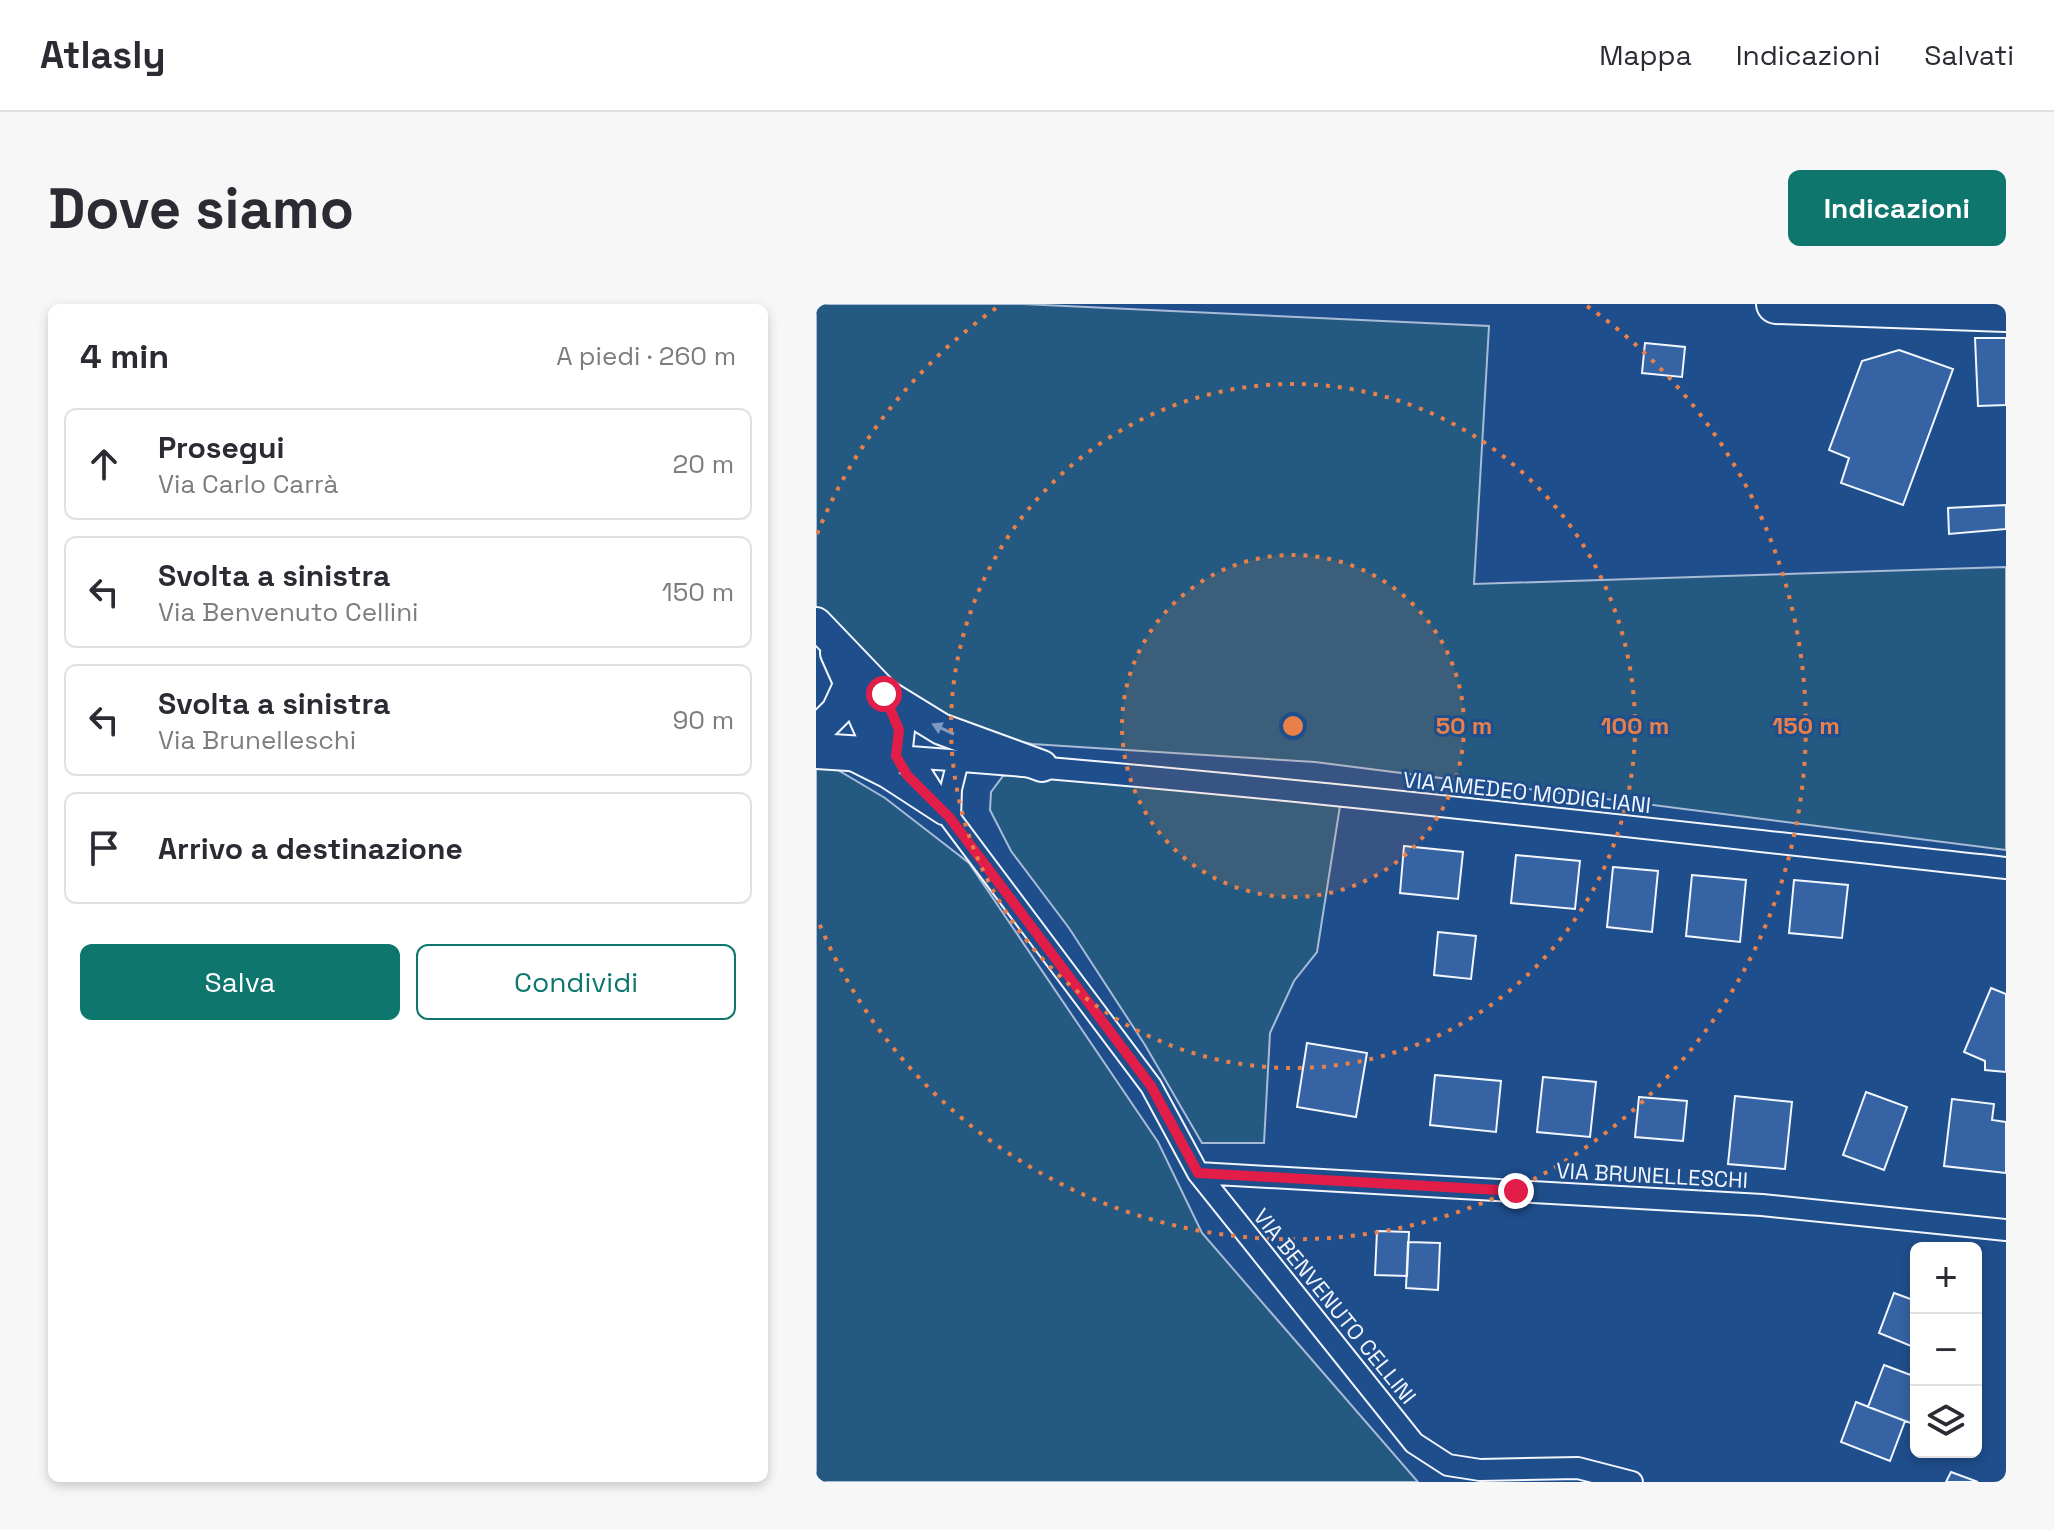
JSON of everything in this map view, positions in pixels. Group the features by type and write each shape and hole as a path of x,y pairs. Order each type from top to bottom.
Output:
{"highway":[{"path":"1776,304 2006,312"},
{"path":"823,745 896,756"}],"main road":[{"path":"822,629 871,732 896,756"},
{"path":"822,629 884,694 941,729 1042,766"},
{"path":"823,745 849,685"},
{"path":"884,694 899,730 896,756"}],"street":[{"name":"VIA BENVENUTO CELLINI","path":"823,745 886,777 950,818"},
{"name":"VIA BENVENUTO CELLINI","path":"896,756 907,775 950,818 1151,1086 1198,1173 1414,1443 1448,1465 1480,1470 1578,1468 1632,1482"},
{"name":"VIA AMEDEO MODIGLIANI","path":"896,756 1042,766 2006,868"},
{"path":"950,818 951,789 958,761"},
{"name":"VIA BRUNELLESCHI","path":"1198,1173 1762,1205 2006,1230"}],"shaded area":[{"path":"816,304 1023,304 1489,326 1474,584 2006,567 2006,850 1315,762 1032,744 962,729 906,697 816,609"},
{"path":"816,765 831,766 885,798 969,863 1158,1142 1202,1233 1418,1482 816,1482"},
{"path":"1020,773 1340,806 1317,952 1294,981 1270,1033 1264,1143 1202,1143 1145,1045 1069,928 1011,851 990,810 991,792 1003,776"}],"building":[{"path":"1975,338 2006,338 2006,405 1978,406"},
{"path":"1645,343 1685,347 1682,377 1642,373"},
{"path":"1899,350 1953,369 1903,505 1841,483 1849,458 1829,450 1862,361"},
{"path":"2006,505 2006,529 1949,534 1948,508"},
{"path":"1404,846 1463,852 1458,899 1400,893"},
{"path":"1516,855 1580,861 1575,909 1511,903"},
{"path":"1613,867 1658,871 1652,932 1607,927"},
{"path":"1692,875 1746,880 1740,942 1686,936"},
{"path":"1794,880 1848,885 1842,938 1789,933"},
{"path":"1438,932 1476,936 1471,979 1434,975"},
{"path":"1991,988 2006,994 2006,1072 1985,1070 1985,1061 1964,1052"},
{"path":"1307,1043 1367,1053 1356,1117 1297,1107"},
{"path":"1435,1075 1501,1081 1496,1132 1430,1125"},
{"path":"1543,1077 1596,1082 1590,1137 1537,1132"},
{"path":"1866,1092 1907,1107 1884,1170 1843,1155"},
{"path":"1735,1096 1792,1102 1785,1169 1728,1164"},
{"path":"1639,1097 1687,1101 1683,1141 1635,1137"},
{"path":"1952,1099 1994,1104 1992,1120 2006,1122 2006,1173 1944,1166"},
{"path":"1377,1231 1409,1232 1407,1276 1375,1275"},
{"path":"1408,1242 1440,1243 1438,1290 1406,1288"},
{"path":"1894,1293 1910,1299 1910,1346 1879,1333"},
{"path":"1884,1365 1910,1375 1910,1423 1868,1407"},
{"path":"1856,1402 1905,1421 1890,1461 1841,1442"},
{"path":"1951,1472 1978,1482 1946,1482"}],"route":[{"path":"884,694 899,730 896,756 907,775 950,818 1151,1086 1198,1173 1516,1191"}]}
